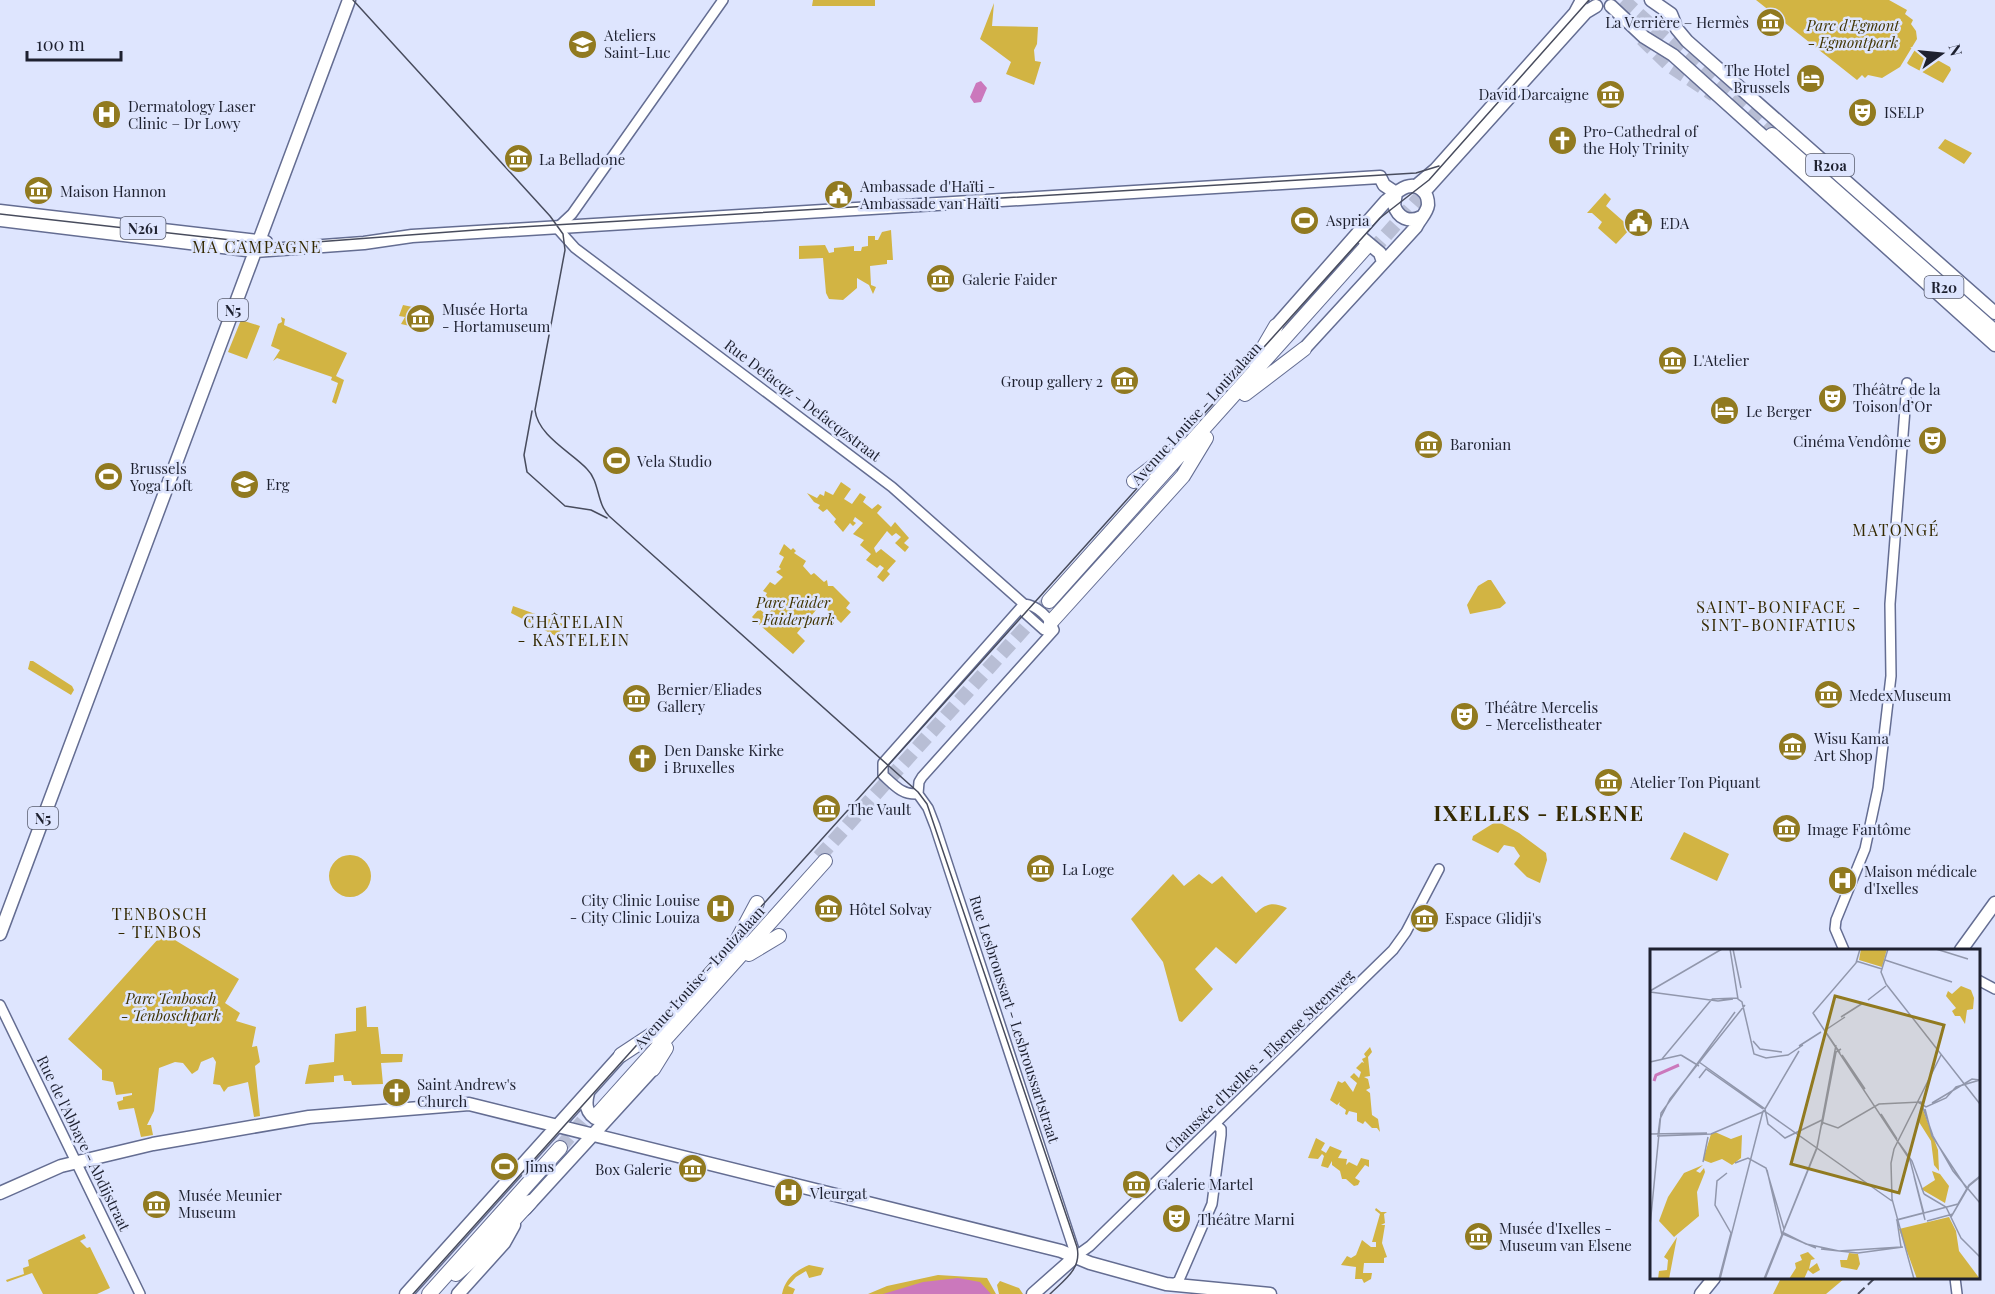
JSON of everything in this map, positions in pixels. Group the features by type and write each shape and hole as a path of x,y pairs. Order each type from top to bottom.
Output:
{"highway":[{"name":"R20","path":"1775,132 1995,332"},
{"name":"R20","path":"1895,239 1995,322"},
{"name":"Avenue Louise - Louizalaan","path":"1051,603 1369,249"},
{"path":"1242,391 1276,326"},
{"path":"1242,391 1304,349"},
{"path":"1134,481 1203,435"},
{"path":"1053,626 1178,486 1203,435"},
{"name":"Avenue Louise - Louizalaan","path":"822,859 726,972 599,1114 704,986 822,859"},
{"path":"621,1055 659,1030 704,986 733,948 757,903"},
{"path":"726,972 779,936"},
{"path":"653,1069 688,1015"},
{"path":"429,1294 562,1150 439,1294"},
{"path":"451,1280 499,1236 530,1202"}],"main road":[{"name":"N5","path":"0,934 349,0"},
{"path":"1420,189 1436,168 1575,13 1582,0"},
{"name":"R20a","path":"1651,0 1671,14 1677,29 1687,41 1995,313"},
{"path":"1420,189 1581,18 1592,3 1616,3"},
{"name":"R20a","path":"1616,3 1644,37 1673,55 1995,345"},
{"name":"N261","path":"0,220 257,247 364,237 375,240 1380,177 1384,185 1396,193"},
{"path":"1276,326 1386,201 1405,186 1420,189"},
{"path":"1304,349 1416,227 1428,206 1420,189"},
{"path":"1396,193 1394,205 1400,216 1408,220 1421,217"},
{"path":"1877,207 1895,239 1939,293"},
{"name":"N261","path":"0,211 257,247"},
{"path":"1350,242 1362,237 1380,253 1383,262"},
{"path":"1895,239 1924,250"},
{"path":"1962,949 1995,903"},
{"name":"Avenue Louise - Louizalaan","path":"406,1294 621,1055"},
{"name":"Avenue Louise - Louizalaan","path":"458,1294 504,1243 530,1202 592,1135 599,1114 653,1069"},
{"path":"588,1093 586,1101 589,1112 598,1119 599,1114"},
{"path":"0,1193 75,1161 153,1144 276,1122 469,1104 1076,1256 1090,1263 1168,1289 1270,1294"},
{"path":"1033,1294 1076,1256"},
{"path":"1701,1294 1713,1279"}],"street":[{"path":"557,228 572,214 723,0"},
{"name":"Rue Defacqz - Defacqzstraat","path":"557,228 575,248 892,486 1024,604 1032,605 1053,626"},
{"path":"1843,949 1835,929 1836,920 1865,849 1878,788 1889,698 1890,604 1906,383"},
{"path":"1024,604 883,763 883,776 900,790 908,795 918,794 922,777 1053,626"},
{"name":"Rue Lesbroussart - Lesbroussartstraat","path":"918,794 935,826 1076,1256"},
{"name":"Chaussée d'Ixelles - Elsense Steenweg","path":"1076,1256 1090,1246 1218,1127 1393,950 1406,932 1439,869"},
{"path":"1980,981 1995,989"},
{"name":"Rue de l'Abbaye - Abdijstraat","path":"0,1005 140,1294"},
{"path":"1168,1289 1179,1280 1209,1213 1218,1127"},
{"path":"1955,1279 1957,1294"}],"green space":[{"path":"813,0 875,0 875,6 812,6"},
{"name":"Parc d'Egmont - Egmontpark","path":"1756,0 1889,0 1907,10 1905,14 1913,20 1911,24 1916,31 1917,39 1900,67 1882,78 1868,75 1865,78 1862,75 1857,80"},
{"path":"994,3 992,26 1038,27 1037,44 1034,50 1035,61 1041,62 1034,85 1006,74 1011,62 980,39"},
{"path":"1916,48 1950,67 1951,70 1943,83 1907,63"},
{"path":"1945,139 1972,153 1964,164 1938,148"},
{"path":"1605,193 1611,199 1606,206 1631,228 1616,244 1598,228 1602,222 1592,213 1587,213"},
{"path":"891,230 893,260 887,260 887,264 870,266 871,285 876,287 873,294 869,285 857,278 857,288 843,300 829,299 826,293 823,258 799,259 799,246 825,245 829,253 834,252 834,248 854,246 854,251 861,251 862,247 868,246 868,236 875,236 875,240 878,240 882,232"},
{"path":"403,305 422,309 419,328 401,324 405,317 399,316"},
{"path":"281,317 285,319 284,325 347,353 336,376 344,380 336,404 332,402 338,383 331,380 332,377 277,358 273,361 280,350 271,346 278,324 282,322"},
{"path":"241,320 260,326 247,359 228,352"},
{"path":"841,482 851,489 844,499 852,504 860,493 866,497 863,502 872,509 878,504 882,507 877,513 891,527 895,522 909,538 904,543 909,547 905,552 895,543 901,537 896,533 892,536 887,531 874,548 876,553 881,549 896,561 887,571 890,574 883,582 877,577 884,568 880,565 877,568 866,560 871,554 860,545 864,540 853,534 863,523 855,517 853,521 856,523 853,526 850,523 843,532 827,509 823,512 818,508 820,505 814,502 807,493 817,498 820,494 824,496 825,491 833,495"},
{"name":"Parc Faider - Faiderpark","path":"784,544 791,550 793,548 796,551 794,553 806,561 803,566 811,575 814,573 824,582 827,580 828,586 833,586 850,603 846,608 851,612 841,623 821,604 797,633 805,641 793,654 762,627 765,622 760,625 752,617 759,609 767,615 773,608 766,603 767,600 764,598 767,593 763,591 770,582 775,585 783,577 776,572 781,569 779,567 784,557 779,554"},
{"path":"1491,580 1506,603 1500,608 1470,614 1467,605 1478,586"},
{"path":"513,606 563,624 558,637 511,613"},
{"path":"30,661 72,686 74,690 71,695 28,669"},
{"path":"1497,821 1519,833 1546,853 1547,860 1540,883 1527,877 1514,864 1520,856 1514,847 1504,845 1498,853 1472,840 1473,836"},
{"path":"1684,832 1729,854 1717,881 1670,859"},
{"path":"350,855 365,861 371,876 365,891 350,897 335,891 329,876 335,861"},
{"path":"1173,874 1184,886 1199,874 1212,884 1222,876 1256,913 1270,904 1287,908 1236,964 1216,947 1195,969 1213,989 1182,1022 1179,1021 1163,962 1131,919"},
{"name":"Parc Tenbosch - Tenboschpark","path":"170,937 239,979 225,1003 240,1013 236,1021 256,1027 252,1047 257,1046 260,1062 255,1066 260,1116 254,1117 248,1082 228,1087 224,1092 220,1085 213,1084 216,1062 213,1057 201,1062 198,1070 192,1074 183,1063 175,1062 159,1068 154,1111 147,1125 151,1125 153,1135 141,1137 134,1108 119,1110 117,1102 132,1093 116,1095 113,1082 102,1080 102,1070 68,1039 159,938"},
{"path":"366,1006 367,1027 378,1027 381,1054 403,1054 402,1062 381,1063 383,1084 352,1085 351,1081 344,1081 343,1075 334,1076 334,1082 305,1084 309,1065 334,1062 335,1034 356,1031 356,1008"},
{"path":"1370,1047 1372,1052 1368,1057 1370,1076 1364,1077 1368,1079 1370,1088 1366,1090 1370,1093 1372,1115 1378,1119 1380,1132 1365,1121 1363,1124 1357,1121 1357,1113 1349,1111 1347,1115 1345,1114 1346,1110 1339,1105 1340,1102 1337,1105 1330,1100 1338,1081 1342,1083 1345,1081 1353,1092 1357,1083 1350,1077 1354,1073 1359,1078 1361,1072 1356,1068 1362,1062 1364,1063 1362,1059 1366,1057 1364,1054"},
{"path":"1316,1138 1325,1143 1321,1150 1326,1153 1330,1146 1342,1151 1338,1158 1347,1159 1346,1165 1349,1162 1357,1166 1361,1158 1369,1160 1369,1167 1365,1165 1355,1178 1360,1181 1358,1185 1354,1186 1346,1179 1342,1179 1340,1171 1332,1165 1332,1161 1328,1168 1321,1166 1324,1156 1322,1154 1318,1159 1308,1158"},
{"path":"1376,1208 1381,1212 1387,1212 1384,1214 1385,1223 1381,1225 1385,1225 1382,1243 1387,1257 1384,1258 1384,1263 1364,1263 1363,1273 1372,1273 1371,1279 1364,1283 1362,1279 1355,1279 1356,1267 1341,1265 1347,1256 1351,1258 1356,1255 1362,1240 1371,1247 1376,1247 1376,1242 1372,1242 1380,1214 1375,1210"},
{"path":"84,1234 86,1238 80,1241 87,1248 90,1247 110,1288 97,1294 43,1294 32,1273 7,1282 6,1280 24,1274 23,1268 29,1266 28,1260"},
{"path":"809,1265 824,1268 821,1275 809,1278 806,1271 788,1286 795,1289 793,1294 782,1294 791,1276"},
{"path":"938,1275 987,1278 996,1294 868,1294 887,1286"},
{"path":"1780,1279 1844,1279 1826,1294 1773,1294"},
{"path":"1000,1281 1019,1288 1023,1294 999,1294 997,1285"}],"shaded area":[{"path":"981,81 987,88 981,102 974,103 970,97 976,83"},
{"path":"958,1278 980,1282 991,1294 883,1294 923,1282"}],"tunnel":[{"path":"1623,0 1772,135"},
{"path":"1642,39 1670,66 1714,95"},
{"path":"1372,251 1432,183"},
{"path":"819,857 1049,601"},
{"path":"560,1148 593,1109"}],"tram line":[{"path":"353,0 550,216 563,234 565,250 535,410 542,428 591,474 602,505 609,516 918,792 927,804 1077,1247 1077,1262 1071,1274 1050,1294"},
{"path":"413,1294 1380,218 1429,180 1589,0"},
{"path":"0,214 276,245 489,229 1416,173 1439,166"},
{"path":"532,411 524,455 527,472 565,506 591,510 607,518"}],"railway":[{"path":"1858,1294 1874,1279"}],"place":[{"name":"La Verrière – Hermès","path":"1770,22"},
{"name":"Ateliers Saint-Luc","path":"583,44"},
{"name":"The Hotel Brussels","path":"1811,79"},
{"name":"David Darcaigne","path":"1610,94"},
{"name":"ISELP","path":"1863,112"},
{"name":"Dermatology Laser Clinic – Dr Lowy","path":"107,115"},
{"name":"Pro-Cathedral of the Holy Trinity","path":"1562,140"},
{"name":"La Belladone","path":"518,159"},
{"name":"Maison Hannon","path":"39,191"},
{"name":"Ambassade d'Haïti - Ambassade van Haïti","path":"839,195"},
{"name":"Aspria","path":"1305,220"},
{"name":"EDA","path":"1639,223"},
{"name":"Galerie Faider","path":"941,279"},
{"name":"Musée Horta - Hortamuseum","path":"421,318"},
{"name":"L'Atelier","path":"1672,360"},
{"name":"Group gallery 2","path":"1124,381"},
{"name":"Théâtre de la Toison d’Or","path":"1832,398"},
{"name":"Le Berger","path":"1725,411"},
{"name":"Cinéma Vendôme","path":"1932,441"},
{"name":"Baronian","path":"1429,444"},
{"name":"Vela Studio","path":"616,461"},
{"name":"Brussels Yoga Loft","path":"109,477"},
{"name":"Erg","path":"245,484"},
{"name":"MedexMuseum","path":"1828,695"},
{"name":"Bernier/Eliades Gallery","path":"636,698"},
{"name":"Théâtre Mercelis - Mercelistheater","path":"1464,716"},
{"name":"Wisu Kama Art Shop","path":"1793,747"},
{"name":"Den Danske Kirke i Bruxelles","path":"643,759"},
{"name":"Atelier Ton Piquant","path":"1609,782"},
{"name":"The Vault","path":"827,809"},
{"name":"Image Fantôme","path":"1786,829"},
{"name":"La Loge","path":"1041,869"},
{"name":"Maison médicale d'Ixelles","path":"1843,880"},
{"name":"City Clinic Louise - City Clinic Louiza","path":"721,909"},
{"name":"Hôtel Solvay","path":"828,909"},
{"name":"Espace Glidji's","path":"1424,918"},
{"name":"Saint Andrew's Church","path":"396,1093"},
{"name":"Jims","path":"504,1166"},
{"name":"Box Galerie","path":"693,1169"},
{"name":"Galerie Martel","path":"1136,1184"},
{"name":"Vleurgat","path":"789,1193"},
{"name":"Musée Meunier Museum","path":"157,1204"},
{"name":"Théâtre Marni","path":"1177,1219"},
{"name":"Musée d'Ixelles - Museum van Elsene","path":"1478,1237"}],"district":[{"name":"MA CAMPAGNE","path":"257,246"},
{"name":"MATONGÉ","path":"1896,529"},
{"name":"SAINT-BONIFACE - SINT-BONIFATIUS","path":"1779,615"},
{"name":"CHÂTELAIN - KASTELEIN","path":"574,630"},
{"name":"IXELLES - ELSENE","path":"1539,812"},
{"name":"TENBOSCH - TENBOS","path":"160,922"}]}
